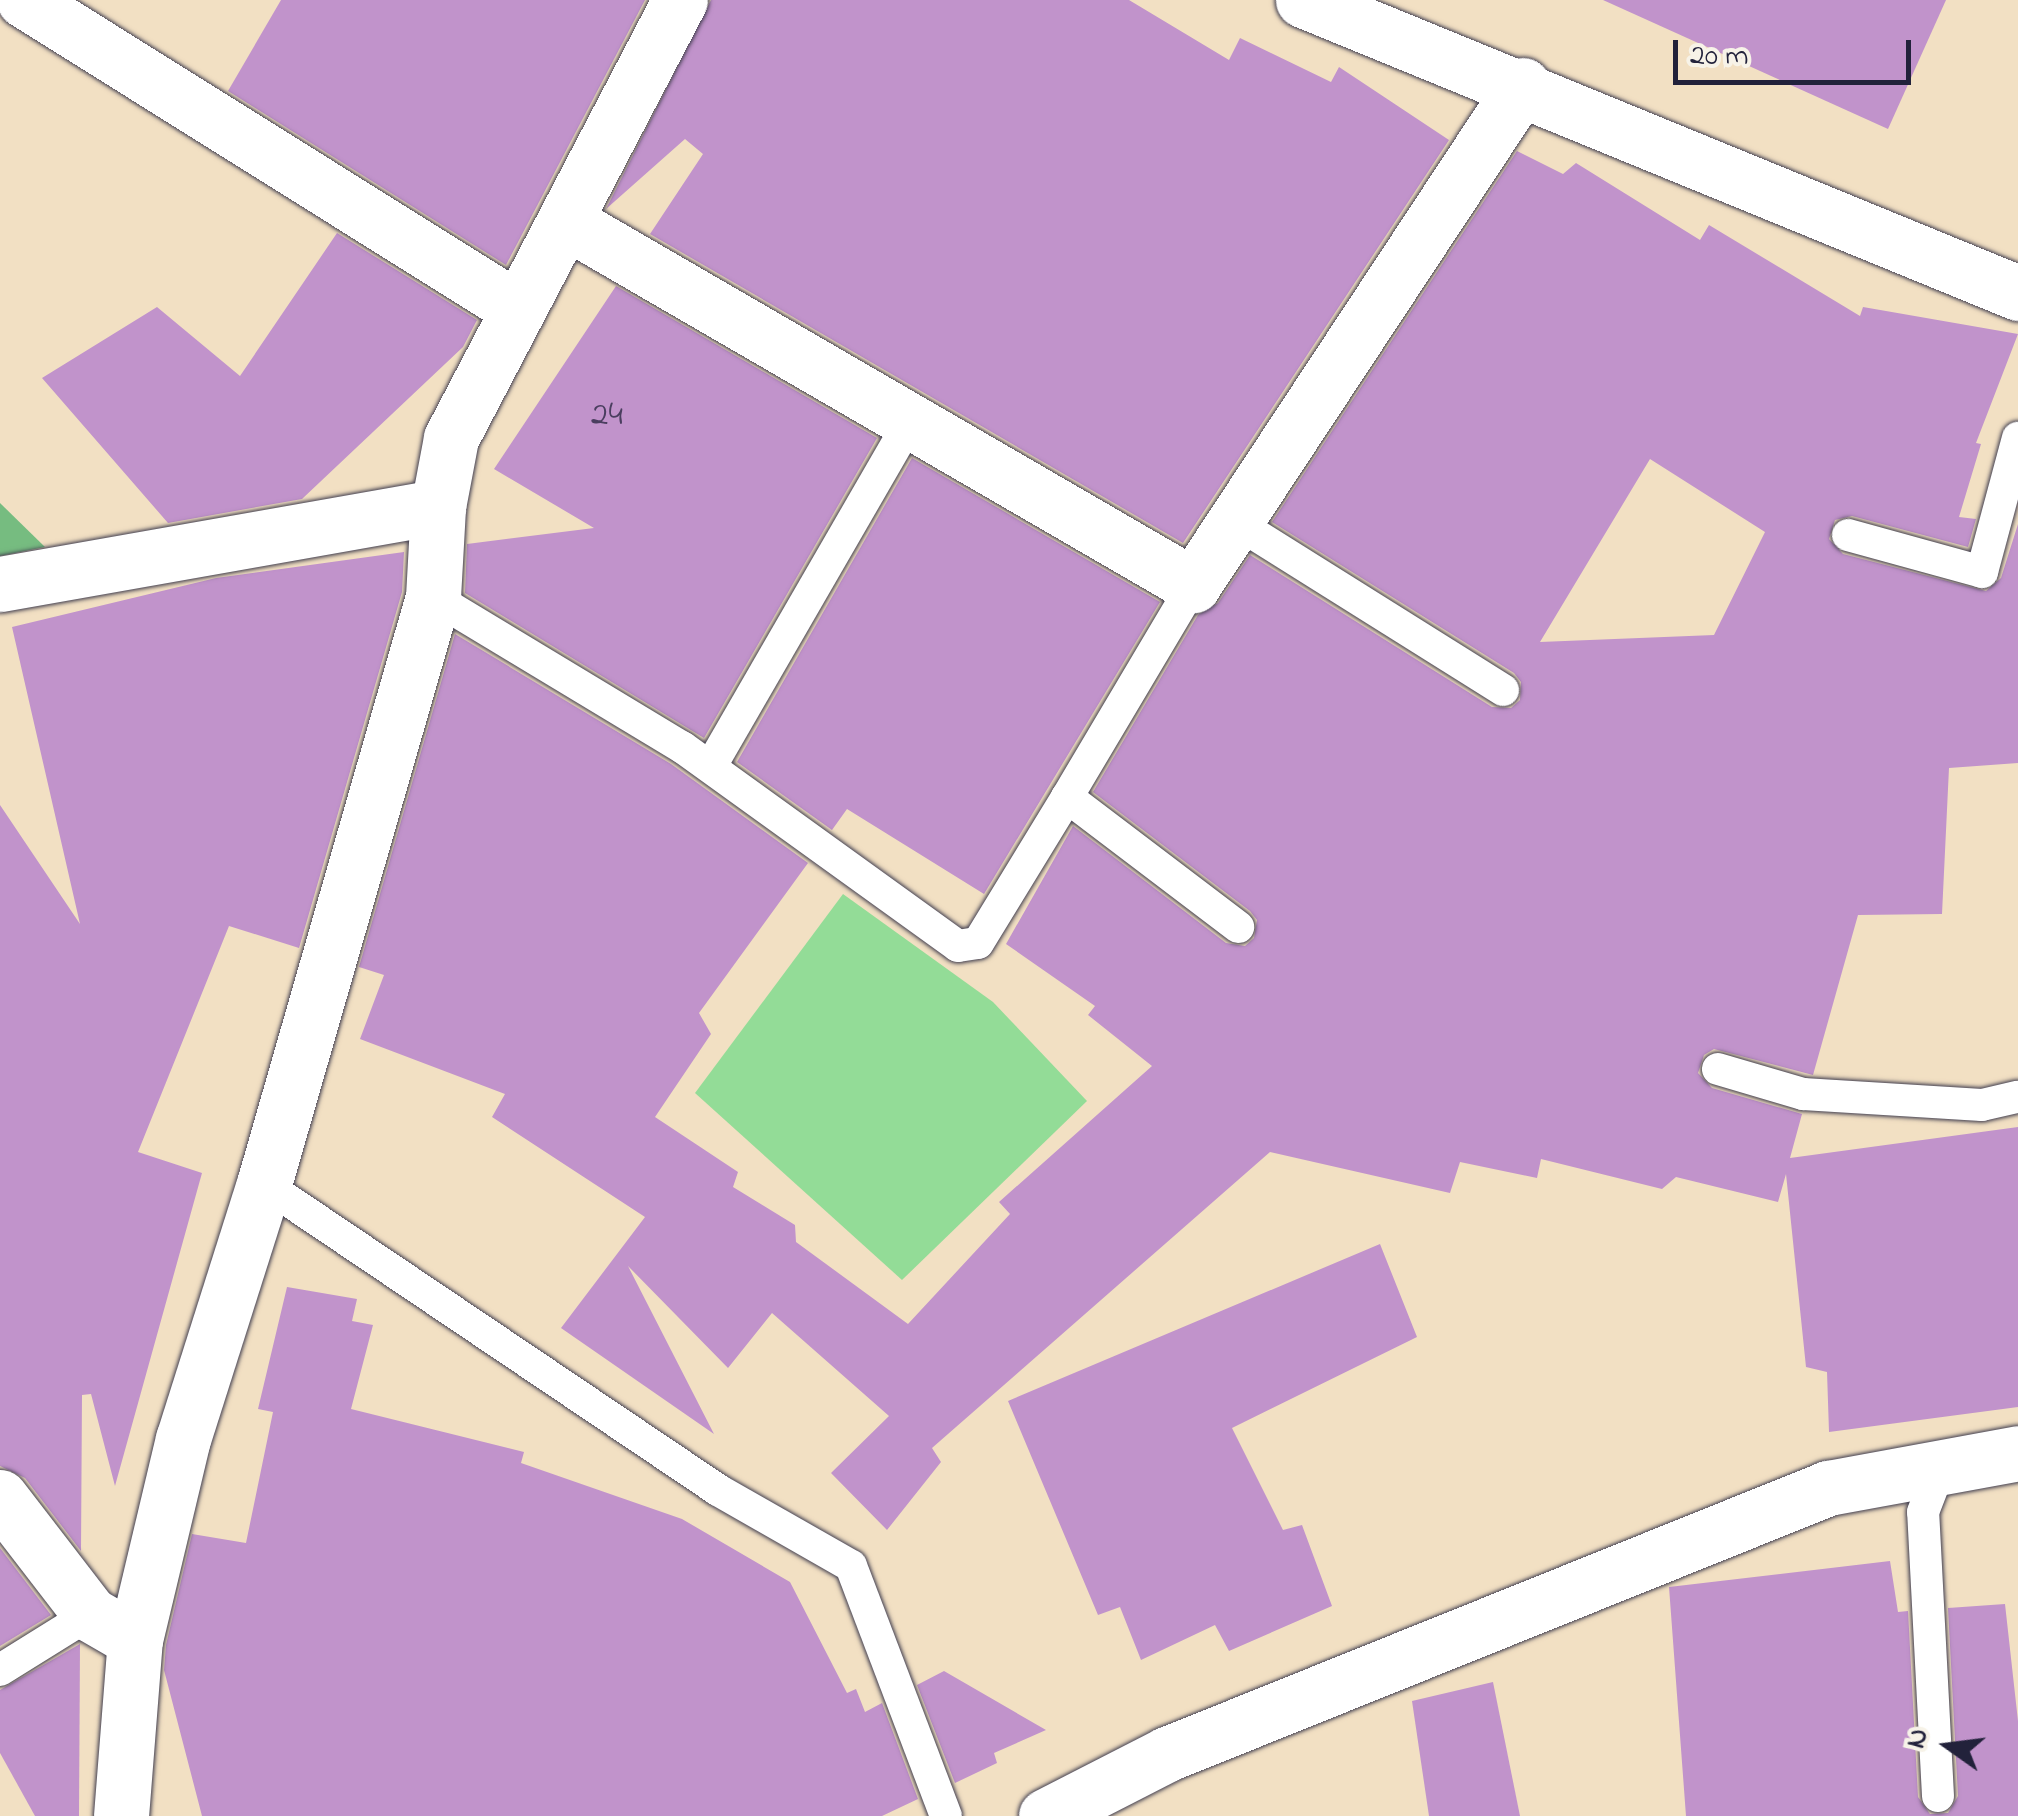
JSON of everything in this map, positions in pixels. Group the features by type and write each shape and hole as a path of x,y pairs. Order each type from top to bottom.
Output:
{"street":[{"path":"24,0 518,309"},
{"path":"120,1816 113,1627 183,1439 264,1184 434,597 438,507 451,438 680,0"},
{"path":"1302,0 1523,85 2018,293"},
{"path":"566,221 1192,585 1523,85"},
{"path":"0,584 438,507"},
{"path":"1046,1816 1167,1754 1828,1488 2018,1453"},
{"path":"0,1497 113,1627"}],"lane":[{"path":"712,766 910,421"},
{"path":"1848,535 1982,572 2018,438"},
{"path":"1232,520 1503,690"},
{"path":"434,597 712,766 958,946 978,943 1192,585"},
{"path":"1068,797 1238,928"},
{"path":"1718,1069 1803,1094 1982,1105 2018,1097"},
{"path":"264,1184 718,1490 851,1566 946,1816"},
{"path":"1938,1796 1923,1512 1940,1468"},
{"path":"0,1670 113,1627"}],"green space":[{"path":"0,503 45,547 0,556"},
{"path":"843,894 993,1002 1087,1101 902,1280 695,1093"}],"building":[{"path":"281,0 645,0 506,265 228,91"},
{"path":"711,0 1129,0 1229,60 1240,38 1331,82 1339,67 1449,140 1183,543 650,234 703,154 685,139 606,209"},
{"path":"1603,0 1946,0 1888,129"},
{"path":"1517,151 1563,174 1576,163 1700,240 1709,225 1860,316 1863,307 2018,334 1976,443 1981,444 1959,517 1976,519 1968,547 1852,516 1835,520 1829,539 1843,554 1986,591 2001,578 2018,524 2018,763 1949,768 1942,914 1858,915 1813,1075 1714,1049 1704,1055 1698,1073 1712,1088 1802,1114 1790,1158 2018,1127 2018,1407 1829,1432 1827,1372 1806,1367 1786,1174 1778,1202 1676,1177 1662,1189 1541,1159 1537,1178 1460,1162 1450,1193 1270,1152 932,1448 941,1462 887,1530 831,1473 889,1416 772,1313 728,1368 628,1266 714,1434 561,1328 645,1217 492,1117 505,1094 360,1039 384,975 359,967 455,634 671,764 808,863 699,1013 711,1034 655,1117 738,1172 733,1187 795,1225 796,1242 908,1324 1010,1214 999,1202 1152,1066 1088,1015 1095,1006 1006,944 1073,826 1226,943 1245,946 1254,938 1257,920 1250,911 1093,792 1198,615 1218,603 1250,555 1492,707 1511,708 1520,700 1521,682 1514,673 1272,522","holes":["1650,459 1765,532 1714,635 1540,642"]},
{"path":"337,233 477,320 463,347 302,499 168,523 42,378 157,307 240,376"},
{"path":"616,286 877,438 704,738 465,593 467,544 594,528 494,469"},
{"path":"912,458 1160,602 984,894 847,809 832,830 737,762"},
{"path":"404,552 402,592 299,948 229,926 138,1152 202,1173 115,1486 91,1394 82,1395 81,1551 25,1478 0,1466 0,805 80,924 12,627 216,578"},
{"path":"1380,1244 1417,1337 1232,1428 1283,1530 1302,1525 1332,1606 1229,1651 1215,1625 1141,1660 1120,1607 1098,1615 1008,1401"},
{"path":"287,1287 357,1299 352,1321 373,1325 351,1409 524,1452 521,1463 682,1519 790,1582 847,1693 856,1689 865,1712 882,1703 918,1799 882,1816 202,1816 164,1670 166,1645 192,1534 246,1543 273,1412 258,1409"},
{"path":"0,1548 51,1615 0,1646"},
{"path":"1890,1561 1898,1612 1908,1611 1918,1797 1930,1814 1948,1813 1958,1796 1948,1608 2005,1604 2018,1721 2018,1816 1686,1816 1669,1587"},
{"path":"80,1644 79,1816 35,1816 0,1753 0,1690"},
{"path":"944,1671 1046,1730 994,1753 997,1763 955,1783 917,1685"},
{"path":"1493,1682 1520,1816 1429,1816 1412,1701"}]}
